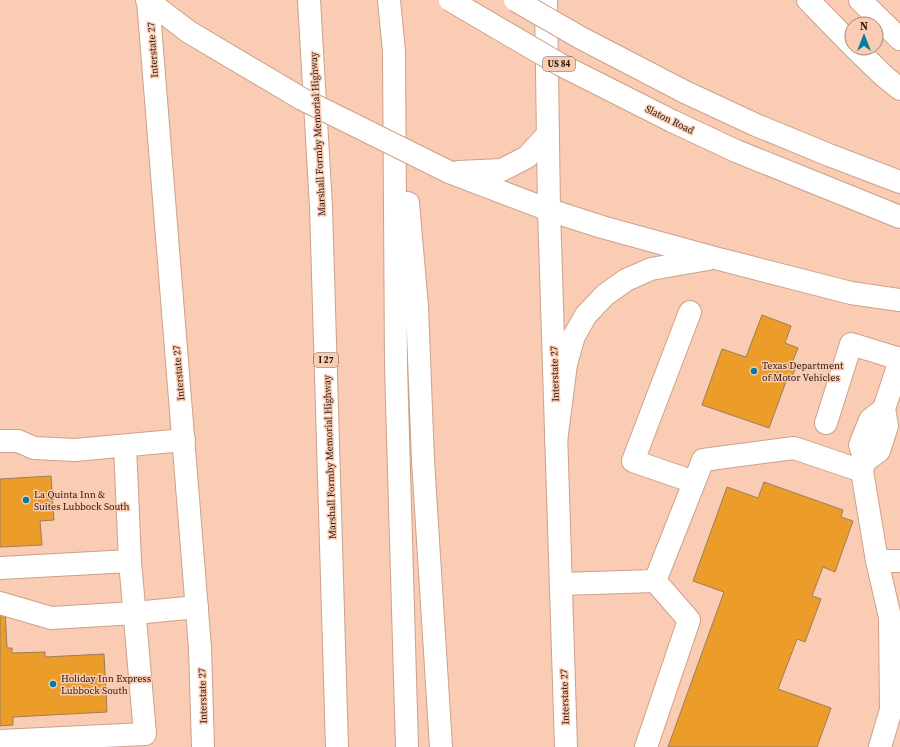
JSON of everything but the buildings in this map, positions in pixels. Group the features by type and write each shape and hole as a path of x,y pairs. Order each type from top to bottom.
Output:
{"main road":[{"name":"Marshall Formby Memorial Highway","path":"310,0 321,214 337,747"},
{"path":"389,0 418,306 423,461 441,747"},
{"name":"Slaton Road","path":"450,0 561,65 672,121 736,151 900,217"},
{"path":"516,0 581,38 685,92 756,126 900,182"},
{"name":"Interstate 27","path":"546,0 549,210 566,747"},
{"path":"808,0 844,37"},
{"path":"860,0 900,39"},
{"path":"148,1 189,32 302,99 450,172 549,210 602,227 715,258 851,292 900,307"},
{"name":"Interstate 27","path":"148,1 197,607 204,747"},
{"path":"394,51 396,367 407,747"},
{"path":"863,56 900,89"},
{"path":"450,172 502,170 527,157 548,134"},
{"path":"556,441 566,364 574,336 586,315 610,291 626,280 651,269 715,258"},
{"path":"851,292 900,300"},
{"path":"690,312 633,461 694,482"},
{"path":"826,423 851,344 900,360 884,409 870,420 860,445 877,562 895,619 891,710 880,747"},
{"path":"0,441 18,441 34,448 75,450 184,440"},
{"path":"0,741 146,740 130,561 125,446"},
{"path":"655,581 703,460 794,448 864,466"},
{"path":"0,568 130,561"},
{"path":"877,562 900,561"},
{"path":"561,584 655,581"},
{"path":"646,747 689,620 655,581"},
{"path":"0,603 51,618 135,613 197,607"}],"place":[{"name":"Texas Department of Motor Vehicles","path":"754,371"},
{"name":"La Quinta Inn & Suites Lubbock South","path":"26,500"},
{"name":"Holiday Inn Express Lubbock South","path":"53,684"}]}
